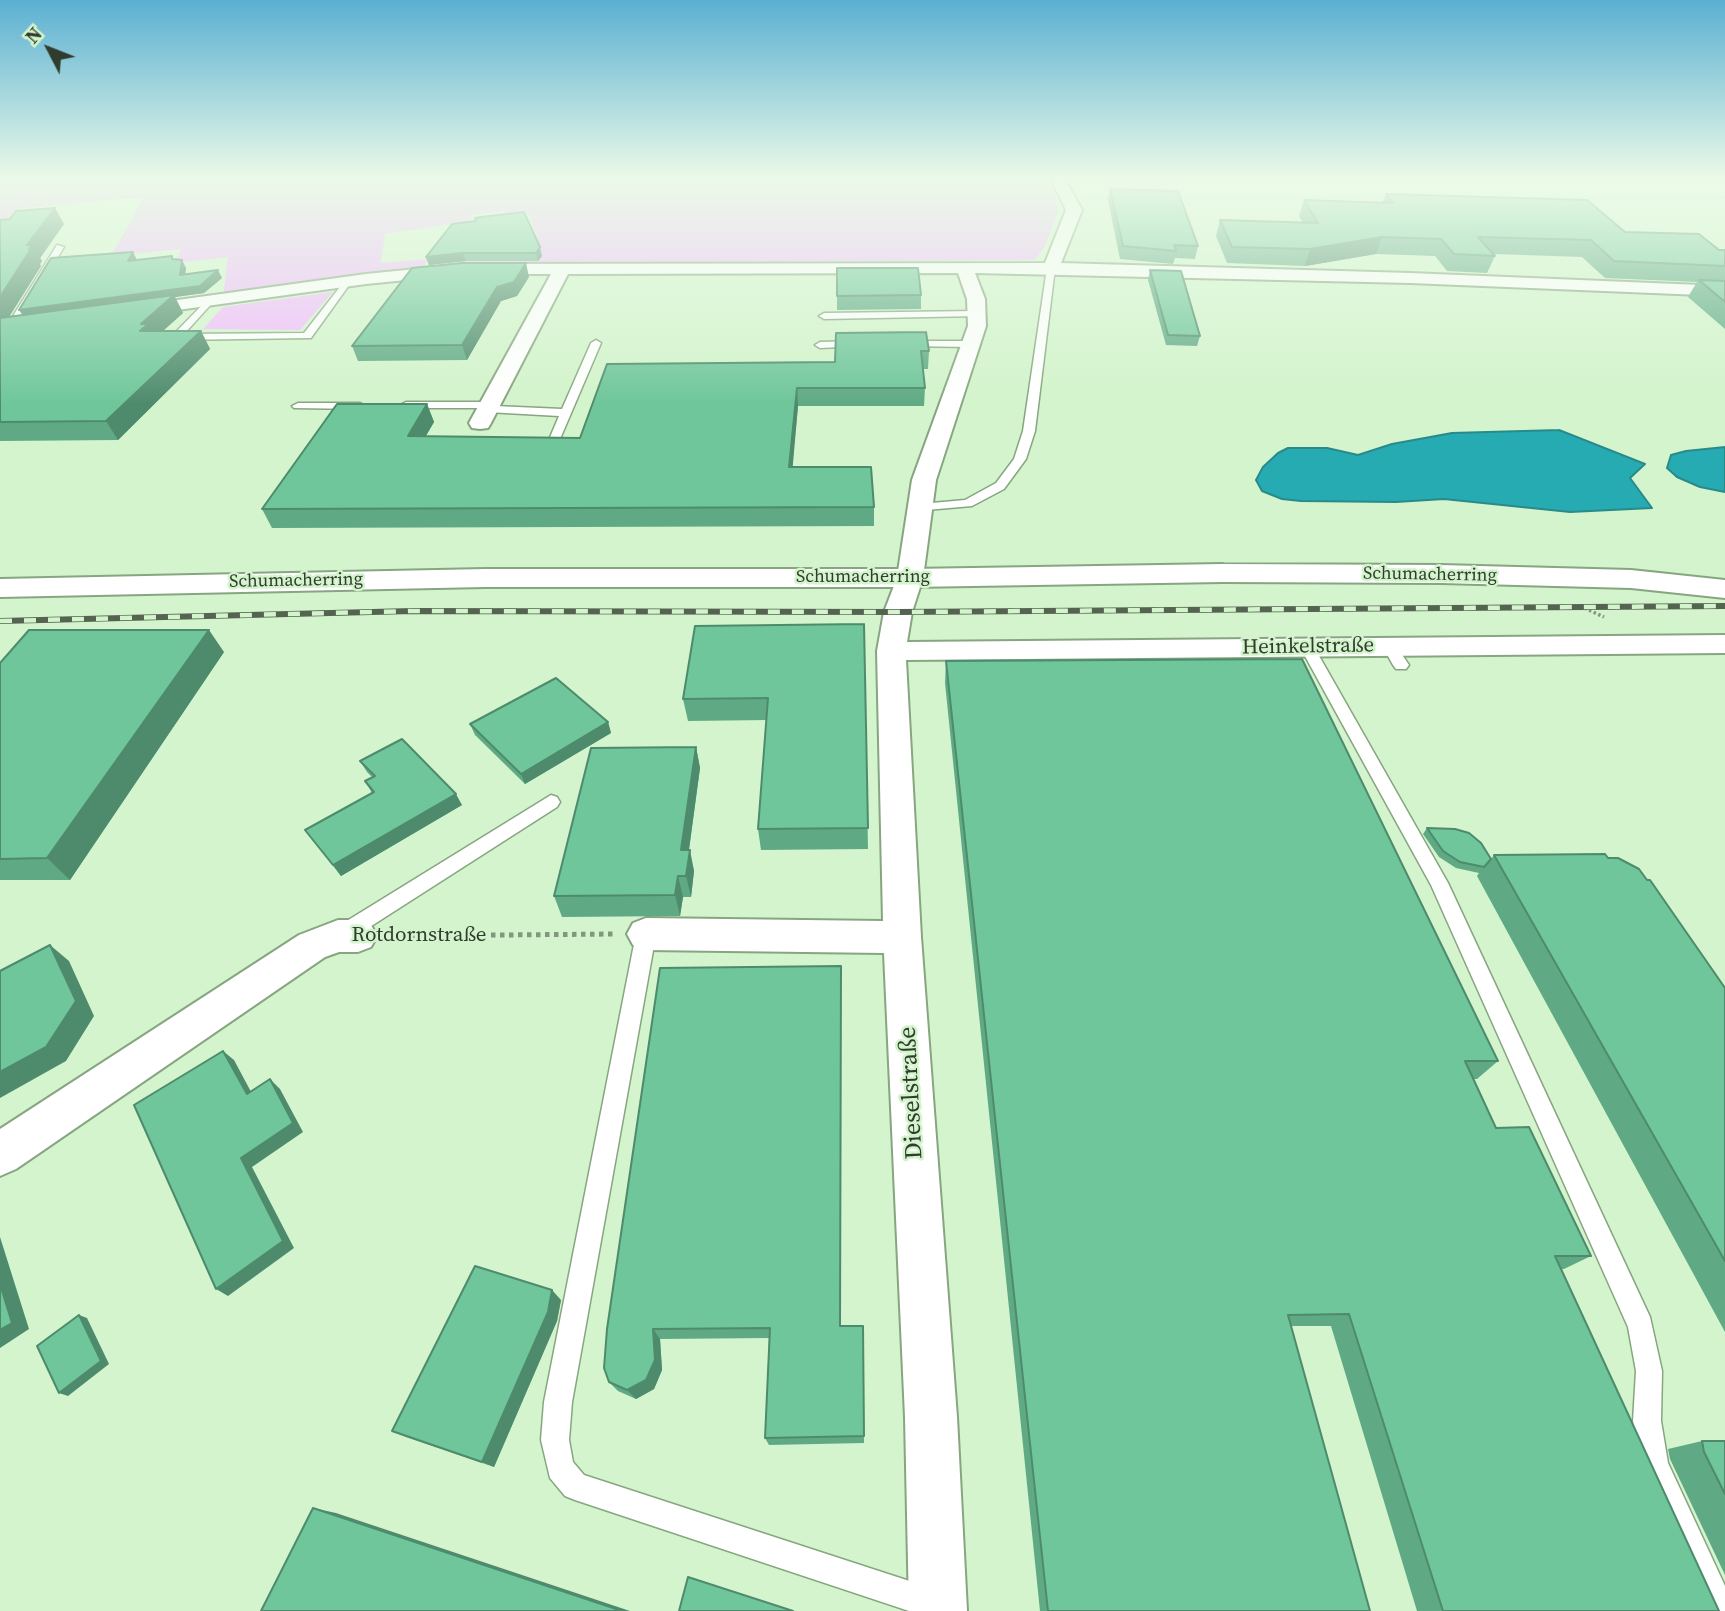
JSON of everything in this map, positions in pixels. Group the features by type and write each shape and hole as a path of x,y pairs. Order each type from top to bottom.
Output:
{"main road":[{"name":"Schumacherring","path":"0,588 485,578 910,578 1223,573 1441,574 1631,579 1725,589"}],"street":[{"path":"1051,268 1056,254"},
{"path":"965,268 976,299 977,314"},
{"path":"116,314 442,270 1051,268 1410,278 1725,291"},
{"path":"483,419 562,270"},
{"name":"Dieselstraße","path":"938,1608 931,1418 902,937 891,651 898,612 910,578 924,480 972,344 977,314"},
{"path":"5,330 36,325"},
{"name":"Heinkelstraße","path":"891,651 1307,647 1396,656 1725,644"},
{"path":"646,934 902,937"},
{"name":"Rotdornstraße","path":"0,1154 312,946 348,936"}],"lane":[{"path":"5,330 55,254"},
{"path":"920,508 968,503 1000,486 1020,459 1029,431 1051,268"},
{"path":"209,301 176,337 307,335 347,281"},
{"path":"824,316 977,314"},
{"path":"523,448 553,444 596,342"},
{"path":"820,345 875,344"},
{"path":"889,344 972,344"},
{"path":"298,406 366,405"},
{"path":"394,405 483,419 568,413"},
{"path":"1307,647 1439,883 1641,1326 1649,1371 1647,1421 1654,1465 1721,1611"},
{"path":"348,936 551,802"},
{"path":"646,934 558,1402 555,1440 559,1468 575,1486 938,1608"}],"path":[{"name":"Rotdornstraße","path":"348,936 646,934"}],"shaded area":[{"path":"179,254 382,254 381,263 428,259 422,269 223,297 228,257 175,263"},
{"path":"1039,254 1035,260 463,263 463,255"},
{"path":"333,292 300,330 203,329 223,307"}],"water":[{"path":"1559,430 1645,464 1630,478 1652,508 1570,512 1444,499 1396,502 1301,501 1282,499 1262,491 1256,480 1263,467 1288,448 1327,448 1358,455 1392,444 1452,433"},
{"path":"1725,447 1725,492 1700,487 1677,477 1667,468 1671,455"}],"building":[{"path":"0,254 28,254 0,297"},
{"path":"132,254 128,261 172,256 172,259 182,260 180,275 218,270 200,286 19,310 51,258"},
{"path":"428,254 452,254 426,257"},
{"path":"1458,254 1493,254 1495,256"},
{"path":"1607,254 1725,254 1725,266 1614,261"},
{"path":"462,263 526,263 514,282 497,287 462,345 352,346 412,268"},
{"path":"837,268 918,268 921,295 837,296"},
{"path":"1150,270 1181,271 1200,336 1168,335"},
{"path":"1699,280 1725,281 1725,302"},
{"path":"174,295 141,324 148,324 140,331 201,331 106,421 0,422 0,318"},
{"path":"926,332 929,351 921,351 925,388 797,388 789,467 871,467 874,507 262,509 337,404 427,404 408,436 580,438 607,364 835,362 836,333"},
{"path":"864,624 868,828 758,829 768,698 683,699 695,626"},
{"path":"29,630 209,630 47,858 0,859 0,663"},
{"path":"1302,659 1498,1061 1465,1061 1496,1128 1529,1127 1591,1256 1555,1256 1719,1611 1443,1611 1349,1314 1288,1315 1370,1611 1048,1611 946,661"},
{"path":"556,678 608,722 521,774 470,724"},
{"path":"402,739 456,794 333,865 305,830 374,792 365,781 375,776 360,761"},
{"path":"696,747 681,850 690,850 686,876 678,876 675,895 554,896 591,748"},
{"path":"1427,828 1455,829 1469,833 1481,843 1491,859 1484,867 1460,862 1443,851"},
{"path":"1605,854 1608,858 1618,858 1639,869 1647,880 1650,880 1725,988 1725,1261 1494,855"},
{"path":"50,945 76,1001 46,1047 0,1072 0,971"},
{"path":"841,966 840,1326 863,1326 864,1436 765,1438 770,1328 653,1329 655,1360 646,1380 627,1390 609,1382 604,1368 607,1329 660,968"},
{"path":"223,1051 247,1094 270,1079 293,1123 241,1158 283,1241 216,1289 134,1105"},
{"path":"475,1266 552,1290 548,1312 482,1462 392,1431"},
{"path":"0,1284 12,1323 0,1330"},
{"path":"79,1315 101,1361 59,1393 37,1346"},
{"path":"1702,1441 1725,1441 1725,1494 1704,1452"},
{"path":"313,1508 622,1611 261,1611"},
{"path":"688,1577 793,1611 679,1611"}],"railway":[{"path":"0,621 413,611 898,612 1725,606"}]}
